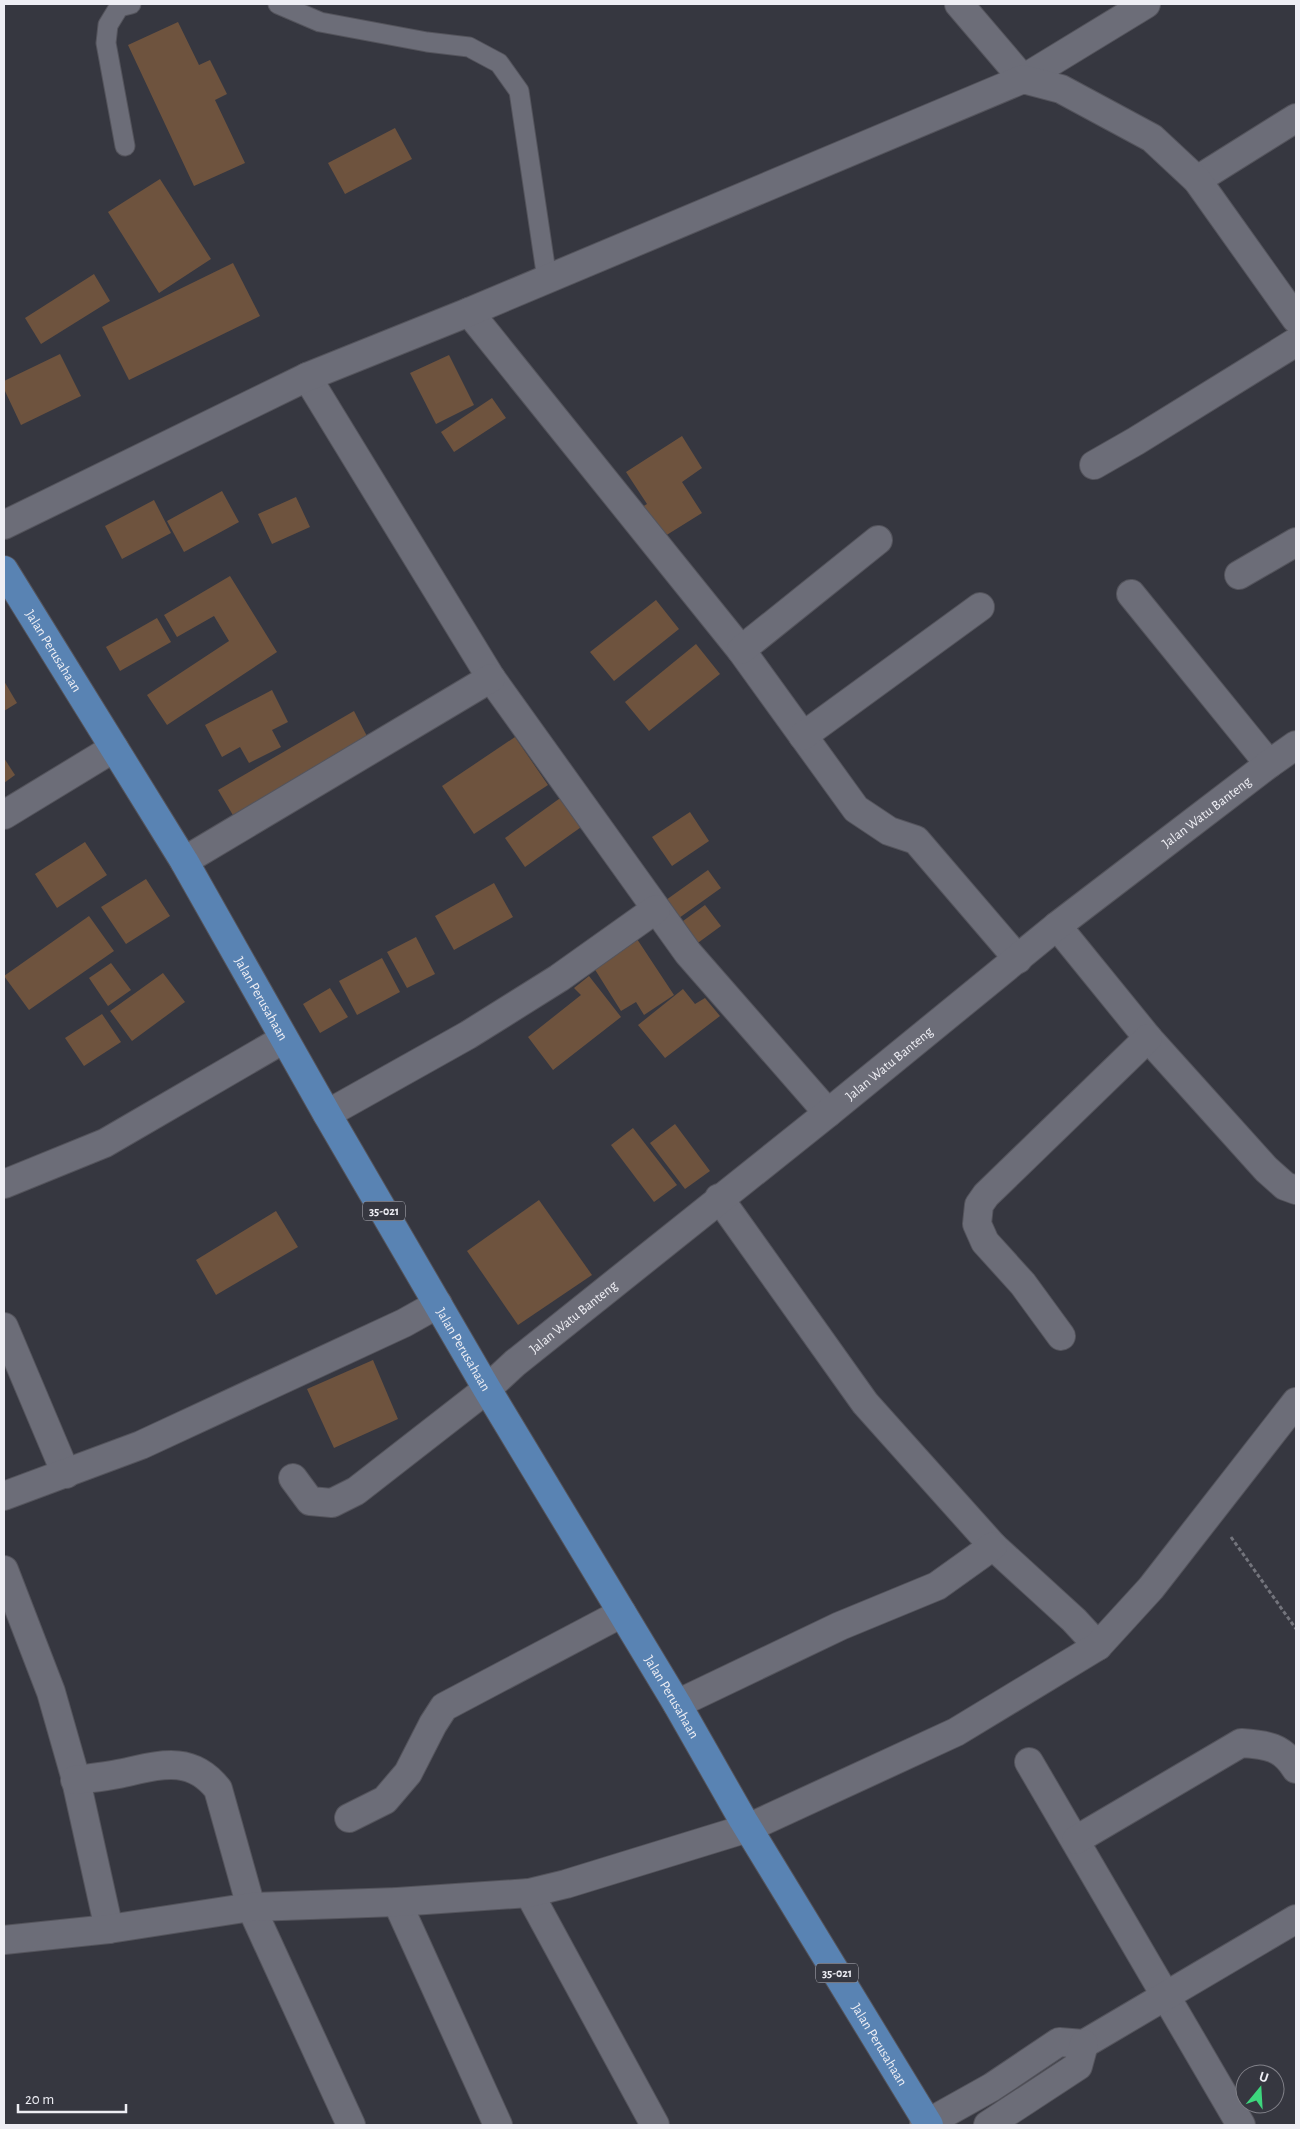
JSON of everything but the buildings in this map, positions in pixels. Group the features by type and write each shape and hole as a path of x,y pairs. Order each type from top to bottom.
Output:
{"main road":[{"name":"Jalan Perusahaan","path":"4,570 184,861 327,1114 487,1389 927,2125"},
{"path":"4,601 33,616"}],"street":[{"path":"959,4 1023,79 1061,89 1152,138 1197,180 1296,319"},
{"path":"4,524 307,377 469,312 1023,79 1146,4"},
{"path":"1197,180 1296,118"},
{"path":"469,312 741,650 856,808 890,831 916,840 1018,959"},
{"path":"1094,465 1296,342"},
{"path":"307,377 491,678 688,953 828,1113"},
{"path":"741,650 878,540"},
{"path":"1239,575 1296,542"},
{"path":"1131,594 1269,764"},
{"path":"803,736 980,607"},
{"path":"184,861 491,678"},
{"name":"Jalan Watu Banteng","path":"293,1478 310,1501 332,1504 356,1491 487,1389 514,1363 828,1113 1057,926 1296,745"},
{"path":"4,816 114,748"},
{"path":"327,1114 468,1035 559,978 656,909"},
{"path":"1057,926 1148,1038 1266,1169 1285,1186 1296,1190"},
{"path":"1061,1336 1023,1284 985,1242 977,1224 979,1206 986,1194 1148,1038"},
{"path":"4,1184 105,1143 284,1039"},
{"path":"719,1198 865,1403 993,1546 1087,1634"},
{"path":"4,1496 140,1445 404,1323 438,1304"},
{"path":"4,1327 66,1474"},
{"path":"4,1940 109,1929 251,1908 397,1902 529,1893 566,1884 742,1818 956,1732 1152,1588 1296,1402"},
{"path":"677,1704 840,1626 937,1586 993,1546"},
{"path":"4,1570 51,1692 75,1780 109,1929"},
{"path":"349,1818 385,1800 408,1773 432,1724 444,1707 622,1614"},
{"path":"1076,1840 1241,1743 1263,1745 1281,1751 1296,1769"},
{"path":"1029,1762 1241,2125"},
{"path":"75,1780 167,1764 193,1768 208,1776 218,1789 251,1908 351,2125"},
{"path":"529,1893 655,2125"},
{"path":"397,1902 498,2125"},
{"path":"927,2125 992,2087 1060,2042 1084,2044 1296,1919"},
{"path":"988,2125 1078,2066 1084,2044"}],"lane":[{"path":"125,146 106,42 108,25 119,7 132,4"},
{"path":"278,4 320,22 427,42 469,47 499,63 519,91 547,279"}],"path":[{"path":"1212,1510 1296,1629"}]}
